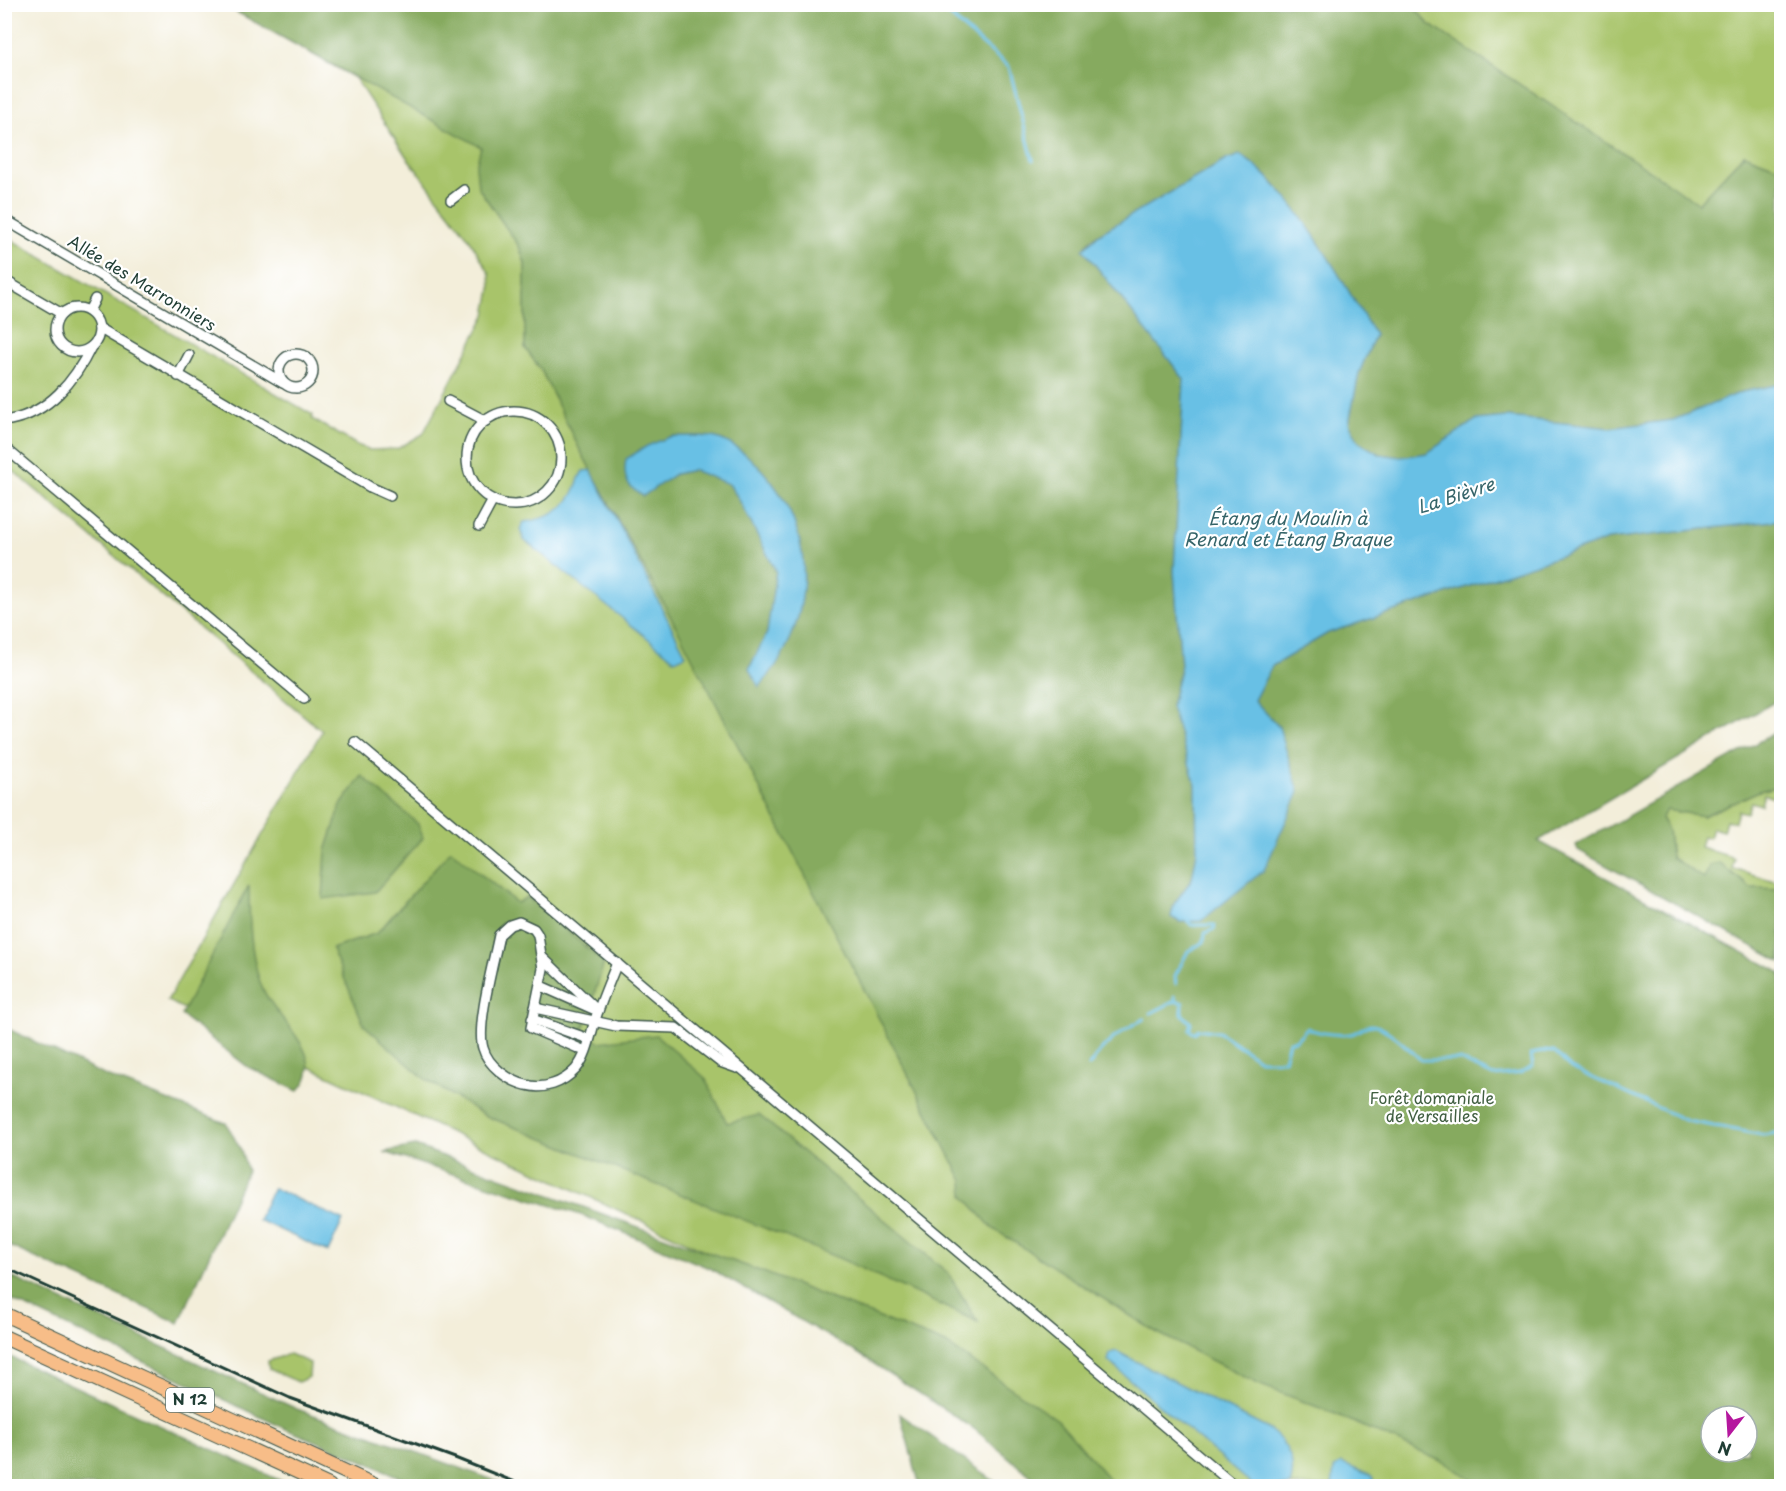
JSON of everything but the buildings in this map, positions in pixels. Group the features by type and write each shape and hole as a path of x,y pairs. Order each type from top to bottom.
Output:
{"highway":[{"name":"N 12","path":"4,1314 376,1486"},
{"name":"N 12","path":"4,1337 328,1486"}],"street":[{"path":"451,200 464,190"},
{"name":"Allée des Marronniers","path":"4,219 122,286 160,312 283,383"},
{"path":"4,280 62,314"},
{"path":"88,311 94,299"},
{"path":"10,420 34,414 48,405 85,360 99,335 94,315 88,311 75,308 62,314 56,327 58,341 77,352 91,347"},
{"path":"99,328 178,376 390,496"},
{"path":"296,354 307,358 314,368 312,380 303,388 292,388 283,383 279,369 285,358 296,354"},
{"path":"178,376 189,355"},
{"path":"265,373 279,369"},
{"path":"448,401 486,421"},
{"path":"512,411 526,413 540,419 551,429 559,442 562,456 560,471 554,485 530,503 516,506 493,500 474,483 468,468 467,452 472,436 486,421 496,415 512,411"},
{"path":"4,447 304,699"},
{"path":"479,526 493,500"},
{"path":"355,742 1235,1486"},
{"path":"585,1051 532,1030 530,1026 541,986 542,957 538,935 525,923 510,925 499,935 481,1040 485,1053 497,1069 511,1079 529,1086 544,1087 567,1077 580,1063 585,1051 598,1011 617,963"},
{"path":"542,957 598,1011"},
{"path":"541,986 598,1011"},
{"path":"535,1008 616,1026 676,1028 720,1062 742,1069"},
{"path":"532,1019 589,1039"}],"green space":[{"path":"224,5 515,5 478,187 519,246 525,263 525,348 541,370 579,448 679,632 1539,1486 1092,1486 1002,1388 167,1001 322,731 5,464 5,236 313,415 312,419 370,450 397,449 423,434 486,315 491,289 490,274 470,240 406,156 355,78"},
{"name":"Forêt domaniale de Versailles","path":"224,5 1412,5 1429,24 1698,203 1744,154 1781,168 1781,384 1742,392 1673,420 1610,428 1507,417 1476,420 1427,453 1401,457 1379,454 1359,442 1349,423 1359,373 1375,335 1332,263 1297,212 1260,170 1240,155 1226,160 1092,238 1083,249 1184,379 1174,571 1181,665 1171,706 1196,785 1197,852 1192,879 1174,904 1171,917 1179,922 1201,921 1279,727 1254,700 1272,666 1328,633 1608,540 1781,520 1781,698 1538,841 1781,973 1781,1486 1483,1486 1445,1463 1333,1413 1258,1384 1156,1332 992,1228 964,1196 963,1181 679,632 579,448 541,370 525,348 525,263 519,246 478,187 476,166 481,147","holes":["672,436 717,438 743,452 771,481 787,506 797,532 803,559 803,586 799,613 790,639 777,663 759,686 749,669 767,633 776,571 737,496 729,484 694,470 675,474 643,496 638,451"]},
{"path":"1412,5 1781,5 1781,168 1744,154 1698,204 1429,24"},
{"path":"1781,729 1781,786 1759,791 1703,816 1667,810 1661,818 1668,830 1671,857 1704,879 1710,865 1719,863 1751,888 1781,889 1781,962 1578,850 1576,845"},
{"path":"362,776 418,824 423,838 375,892 323,899 326,851 341,805"},
{"path":"1781,786 1781,799 1764,794 1761,805 1751,802 1747,813 1738,811 1735,822 1726,820 1723,831 1712,828 1709,838 1703,836 1700,847 1734,858 1732,868 1781,883 1781,889 1751,888 1719,863 1704,879 1671,857 1668,830 1661,818 1667,810 1703,816 1759,791"},
{"path":"451,850 517,903 527,897 604,963 583,1030 599,1042 656,1035 705,1078 727,1123 759,1115 948,1273 978,1322 841,1259 484,1115 425,1079 364,1025 332,949 377,933"},
{"path":"249,885 252,948 261,985 267,998 305,1051 309,1065 307,1078 298,1091 248,1067 181,1015"},
{"path":"4,1027 106,1076 226,1123 241,1150 247,1171 179,1323 5,1244"},
{"path":"415,1146 763,1272 946,1344 1058,1420 1115,1486 1043,1486 973,1428 859,1354 709,1268 584,1216 384,1152"},
{"path":"5,1274 297,1409 510,1486 418,1486 286,1429 5,1297"},
{"path":"4,1354 292,1486 5,1486"},
{"path":"289,1354 310,1363 309,1377 298,1382 269,1369 268,1361"},
{"path":"900,1414 1001,1486 920,1486"}],"water":[{"name":"Étang du Moulin à Renard et Étang Braque","path":"1240,155 1260,170 1279,189 1297,212 1332,263 1375,335 1359,373 1349,423 1359,442 1379,454 1401,457 1427,453 1476,420 1507,417 1610,428 1673,420 1742,392 1781,384 1781,520 1608,540 1328,633 1272,666 1254,700 1279,727 1299,792 1264,870 1201,921 1180,922 1171,917 1174,904 1192,879 1197,852 1196,785 1171,707 1181,665 1174,571 1184,379 1083,249 1099,234 1226,160"},
{"path":"672,436 717,438 743,452 771,481 787,506 797,532 803,559 803,586 799,613 790,639 777,664 759,687 749,669 767,633 776,571 737,496 729,484 693,470 675,474 643,496 627,481 626,459 647,446"},
{"path":"591,470 686,655 675,660 524,540 520,529 524,522 546,517 564,506 583,471"},
{"path":"273,1188 343,1220 328,1252 258,1220"},
{"path":"1116,1351 1270,1430 1287,1448 1290,1455 1292,1478 1290,1486 1253,1486 1108,1361 1110,1353"},
{"path":"1341,1463 1372,1476 1375,1486 1332,1486 1334,1469"}],"waterway":[{"name":"La Bièvre","path":"936,4 1009,67 1033,160"},
{"path":"1176,984 1175,976 1188,951 1204,942 1205,933 1214,929 1215,925 1191,925 1187,919"},
{"path":"1175,996 1175,1001 1183,1003 1182,1014 1191,1023 1189,1030 1194,1033 1199,1029 1219,1032 1260,1060 1284,1060 1289,1041 1296,1040 1307,1028 1344,1035 1372,1025 1393,1035 1421,1060 1460,1060 1493,1076 1520,1073 1533,1066 1531,1055 1541,1051 1554,1052 1571,1068 1687,1121 1763,1135 1782,1132"},
{"path":"1151,1013 1175,1001"},
{"path":"1089,1066 1113,1039 1144,1019"}],"railway":[{"path":"4,1267 290,1398 525,1486"}]}
